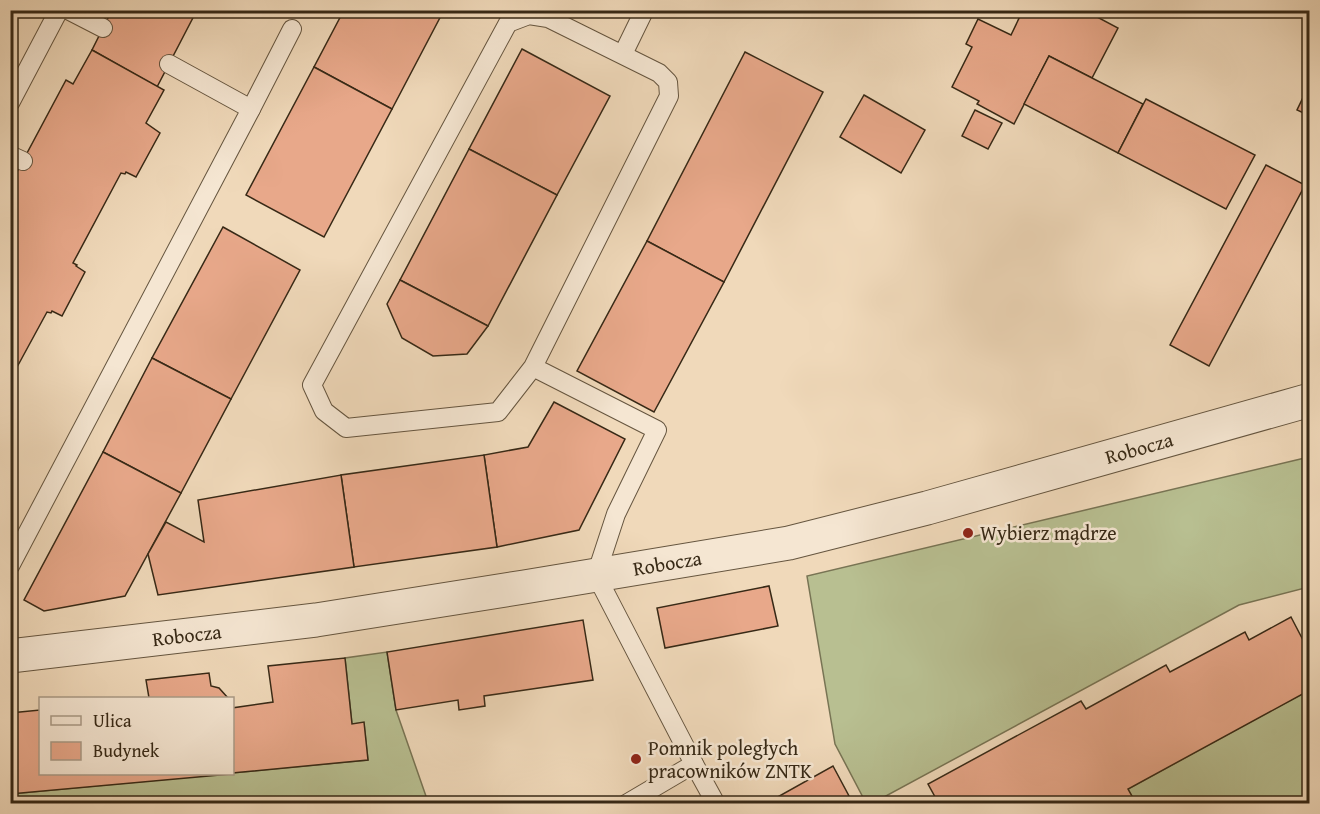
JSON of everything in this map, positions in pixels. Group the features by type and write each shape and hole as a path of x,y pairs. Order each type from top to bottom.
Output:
{"street":[{"name":"Robocza","path":"10,656 316,620 789,543 888,518 1310,400"}],"lane":[{"path":"10,103 59,10"},
{"path":"68,10 103,28"},
{"path":"623,54 643,13 642,10"},
{"path":"529,15 548,18 659,73 668,82 669,96 533,368 498,412 346,428 324,411 312,385 508,23 529,15"},
{"path":"10,566 292,29"},
{"path":"169,64 251,109"},
{"path":"533,368 657,430 616,514 596,575 716,804"},
{"path":"626,804 694,764"}],"green space":[{"path":"1309,457 1309,587 1239,605 873,803 866,803 835,744 807,576"},
{"path":"387,652 396,710 428,802 425,804 21,804 11,794 210,775 234,775 234,773 368,760 364,723 352,724 345,658"},
{"path":"1309,690 1309,803 1123,804 1133,798 1128,789"}],"building":[{"path":"112,10 197,10 157,87 92,50"},
{"path":"344,10 444,10 392,109 314,67"},
{"path":"1023,10 1084,10 1118,28 1092,78 1049,56 1014,124 977,104 979,101 952,87 972,47 966,44 978,19 1011,35"},
{"path":"522,49 610,96 557,195 469,149"},
{"path":"92,50 164,90 146,123 160,133 136,177 126,172 121,173 73,263 85,272 62,316 52,311 47,312 10,380 10,185 66,80 73,84"},
{"path":"745,52 823,92 724,282 647,241"},
{"path":"1049,56 1143,104 1118,153 1024,104"},
{"path":"314,67 392,109 324,237 246,195"},
{"path":"1310,83 1310,116 1297,110"},
{"path":"864,95 925,130 901,173 840,137"},
{"path":"1146,99 1255,155 1226,209 1118,153"},
{"path":"975,110 1002,123 988,149 962,136"},
{"path":"469,149 557,195 488,326 400,280"},
{"path":"1266,165 1305,185 1209,366 1170,345"},
{"path":"223,227 300,270 231,399 152,358"},
{"path":"647,241 724,282 654,412 577,371"},
{"path":"400,280 488,326 467,354 433,356 402,338 387,304"},
{"path":"152,358 231,399 181,493 103,452"},
{"path":"554,402 625,439 579,530 497,547 484,455 528,447"},
{"path":"103,452 181,493 125,596 44,611 24,600"},
{"path":"484,455 497,547 354,567 341,475"},
{"path":"341,475 354,567 158,595 148,554 166,522 204,542 198,500"},
{"path":"769,586 778,626 665,648 657,608"},
{"path":"1291,617 1303,640 1310,636 1310,690 1128,789 1133,798 1123,804 939,804 928,784 1081,701 1086,709 1166,665 1170,672 1245,632 1249,640"},
{"path":"583,620 593,680 484,696 485,706 459,710 458,700 396,710 387,652"},
{"path":"345,658 352,724 364,722 368,760 234,773 234,708 273,702 268,666"},
{"path":"209,673 211,686 219,688 227,697 149,697 146,680"},
{"path":"39,710 39,775 220,775 10,794 10,713"},
{"path":"833,766 849,796 835,804 765,804"}],"place":[{"name":"Wybierz mądrze","path":"968,533"},
{"name":"Pomnik poległych pracowników ZNTK","path":"636,759"}]}
